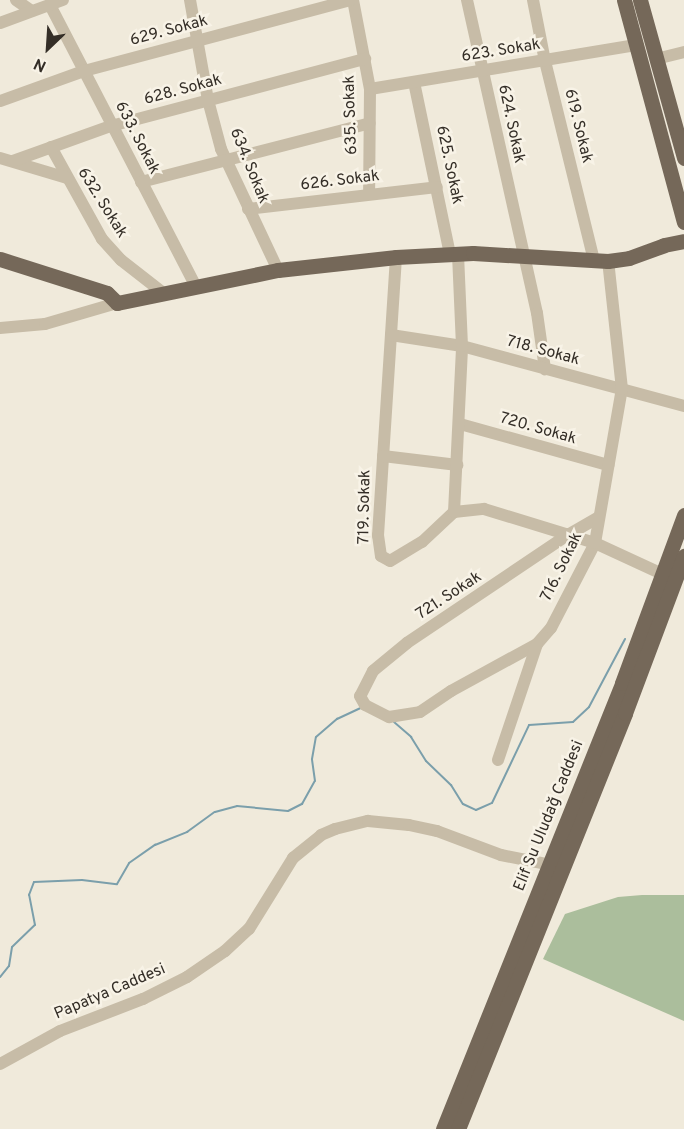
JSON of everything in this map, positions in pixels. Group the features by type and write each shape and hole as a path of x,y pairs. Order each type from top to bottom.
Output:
{"main road":[{"path":"624,0 684,222"},
{"path":"640,0 684,158"},
{"path":"664,245 684,229"},
{"path":"0,259 107,294 117,303 195,285 278,270 396,257 454,254 523,255 601,260 629,258 664,245 684,241"},
{"name":"Elif Su Uludağ Caddesi","path":"674,575 684,515"},
{"name":"Elif Su Uludağ Caddesi","path":"443,1129 556,866 674,575 684,556"},
{"name":"Elif Su Uludağ Caddesi","path":"458,1129 556,866"}],"street":[{"path":"16,0 32,11"},
{"path":"0,23 63,0"},
{"name":"634. Sokak","path":"190,0 208,100 225,160 278,270"},
{"name":"629. Sokak","path":"0,101 84,71 352,0"},
{"name":"635. Sokak","path":"352,0 370,89 369,194"},
{"name":"624. Sokak","path":"467,0 537,313 545,369"},
{"name":"619. Sokak","path":"533,0 545,61 601,260"},
{"name":"633. Sokak","path":"50,5 195,285"},
{"name":"623. Sokak","path":"370,89 637,45"},
{"path":"656,59 684,52"},
{"name":"628. Sokak","path":"13,161 111,126 365,59"},
{"name":"625. Sokak","path":"414,82 454,254 462,346 454,512"},
{"path":"141,182 370,123"},
{"name":"632. Sokak","path":"51,147 102,239 121,260 162,292"},
{"path":"0,158 67,178"},
{"name":"626. Sokak","path":"248,209 437,187"},
{"name":"719. Sokak","path":"396,257 378,535 381,556 390,561 414,546 454,512"},
{"name":"716. Sokak","path":"389,717 420,712 462,685 537,644 551,628 595,543 622,389 601,260"},
{"path":"0,328 45,324 117,303"},
{"name":"718. Sokak","path":"391,335 462,346 684,406"},
{"name":"720. Sokak","path":"460,424 608,465"},
{"path":"383,456 457,465"},
{"path":"454,512 484,509 595,543 674,575"},
{"name":"721. Sokak","path":"389,717 365,705 360,696 373,671 407,643 569,534 599,517"},
{"path":"498,760 537,644"},
{"name":"Papatya Caddesi","path":"0,1064 60,1031 143,999 187,977 225,951 249,929 294,858 321,835 335,830 368,821 409,825 437,831 501,855 556,866"}],"green space":[{"path":"684,895 684,1021 543,959 565,914 618,897"}],"waterway":[{"path":"394,722 411,737 426,761 451,785 463,804 476,810 492,803 529,725 573,722 589,707 625,639"},
{"path":"0,977 9,966 12,947 35,925 29,895 34,882 82,880 117,884 129,863 155,845 187,832 215,812 237,806 288,811 302,804 315,781 312,759 316,737 337,719 361,708"}]}
